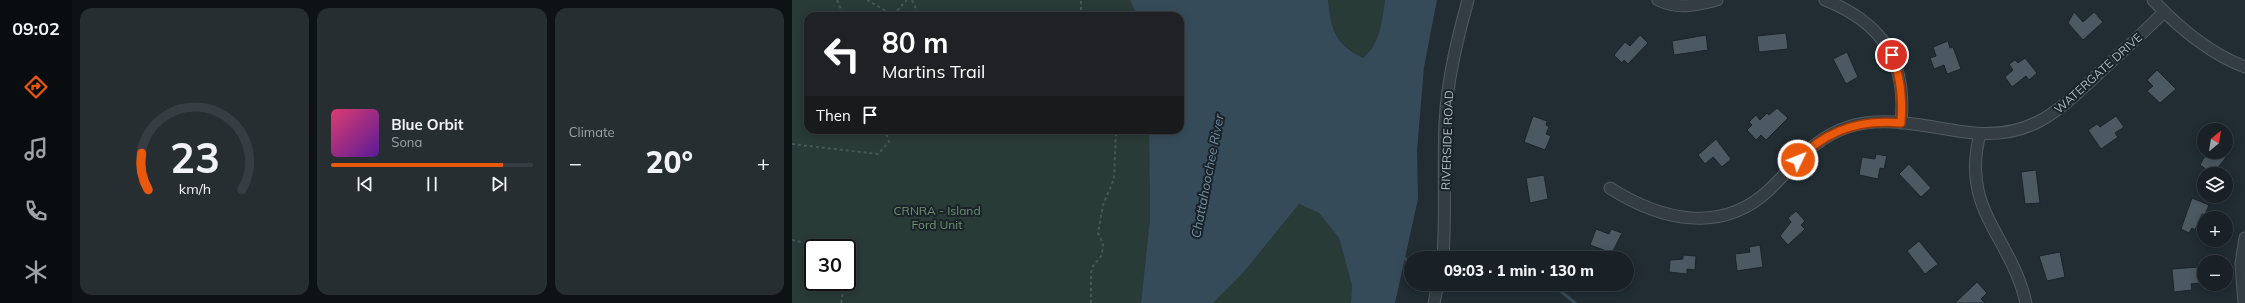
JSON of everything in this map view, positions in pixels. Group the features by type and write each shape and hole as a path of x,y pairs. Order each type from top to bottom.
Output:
{"street":[{"name":"RIVERSIDE ROAD","path":"1443,251 1445,222 1445,122 1450,77 1468,0"},
{"path":"1658,0 1669,5 1685,7 1717,0"},
{"path":"1825,0 1859,16 1872,27 1886,45 1898,69 1902,88 1901,123"},
{"path":"2153,0 2164,12 2201,43 2245,66"},
{"name":"WATERGATE DRIVE","path":"1610,188 1633,202 1664,213 1700,219 1721,217 1739,211 1758,200 1808,149 1830,134 1864,123 1901,123 1980,134 2018,130 2051,115 2164,12"},
{"path":"1980,134 1975,166 1977,194 1986,215 2016,269 2026,303"},
{"path":"2244,303 2241,264 2245,238"},
{"path":"1434,303 1437,291"}],"path":[{"path":"836,0 842,12"},
{"path":"867,0 888,12"},
{"path":"896,12 907,0"},
{"path":"912,0 917,12"},
{"path":"1081,12 1082,0"},
{"path":"792,144 878,154 889,142 886,134"},
{"path":"1091,303 1092,266 1102,255 1103,244 1098,233 1103,205 1114,179 1116,134"},
{"path":"792,240 804,243"},
{"path":"841,303 843,291"}],"green space":[{"name":"CRNRA - Island Ford Unit","path":"792,0 1130,0 1135,12 804,12 804,134 1149,134 1150,219 1141,303 792,303"},
{"path":"1328,0 1385,0 1377,39 1369,52 1363,58 1346,47 1336,35 1331,20"},
{"path":"1299,204 1319,213 1339,238 1352,285 1351,303 1213,303 1243,273"}],"water":[{"name":"Chattahoochee River","path":"1130,0 1328,0 1331,20 1336,35 1346,47 1363,58 1369,52 1377,39 1385,0 1437,0 1424,67 1417,151 1418,199 1406,251 1404,251 1404,262 1395,303 1351,303 1352,285 1339,238 1319,213 1299,204 1243,273 1213,303 1141,303 1150,219 1149,134 1184,134 1184,12 1135,12"}],"building":[{"path":"2074,12 2083,22 2094,12 2103,22 2083,40 2068,23"},
{"path":"1786,33 1788,49 1759,52 1757,36"},
{"path":"1640,35 1648,43 1628,64 1624,60 1622,63 1614,55 1625,42 1630,46"},
{"path":"1706,35 1708,50 1674,55 1672,41"},
{"path":"1948,41 1950,48 1953,47 1961,69 1947,74 1944,65 1934,69 1930,58 1936,56 1933,47"},
{"path":"1847,52 1858,77 1846,84 1833,59"},
{"path":"2025,58 2037,73 2029,80 2026,76 2012,87 2005,77 2013,70 2009,64 2015,60 2018,63"},
{"path":"2157,70 2176,89 2160,103 2147,91 2153,86 2147,80"},
{"path":"1777,108 1788,118 1766,140 1761,135 1756,140 1747,130 1752,125 1749,122 1756,115 1760,120 1767,113 1769,115"},
{"path":"1533,116 1547,121 1546,125 1549,127 1546,134 1551,136 1545,150 1524,142"},
{"path":"2116,116 2124,127 2115,133 2118,137 2101,149 2088,130 2097,124 2100,127"},
{"path":"1716,139 1731,159 1722,167 1713,157 1705,164 1698,155"},
{"path":"1876,154 1887,156 1884,169 1880,168 1878,179 1859,175 1862,157 1875,159"},
{"path":"2203,159 2225,159 2218,167 2203,167 2200,165"},
{"path":"1909,164 1931,188 1921,197 1899,174"},
{"path":"2036,170 2040,203 2025,204 2021,172"},
{"path":"1544,175 1548,199 1530,203 1526,178"},
{"path":"2192,198 2197,200 2197,203 2209,205 2207,211 2197,211 2197,225 2195,230 2192,228 2189,233 2181,229"},
{"path":"1796,211 1805,221 1801,225 1805,229 1788,245 1780,236 1791,222 1788,218"},
{"path":"1596,229 1609,234 1611,229 1622,233 1613,251 1606,251 1590,245"},
{"path":"1919,241 1938,264 1925,274 1907,251"},
{"path":"1760,245 1763,267 1737,271 1735,254 1750,252 1749,247"},
{"path":"2060,252 2065,277 2047,281 2039,256"},
{"path":"1683,255 1696,256 1695,270 1687,269 1687,274 1669,272 1670,260 1683,259"},
{"path":"2197,267 2197,283 2191,284 2192,290 2174,292 2172,269"},
{"path":"1977,282 1987,293 1981,299 1985,303 1955,303"}],"waterway":[{"path":"1560,291 1575,303"}],"route":[{"path":"1798,160 1808,149 1830,134 1847,127 1882,121 1901,123 1902,88 1898,69 1892,55"}]}
